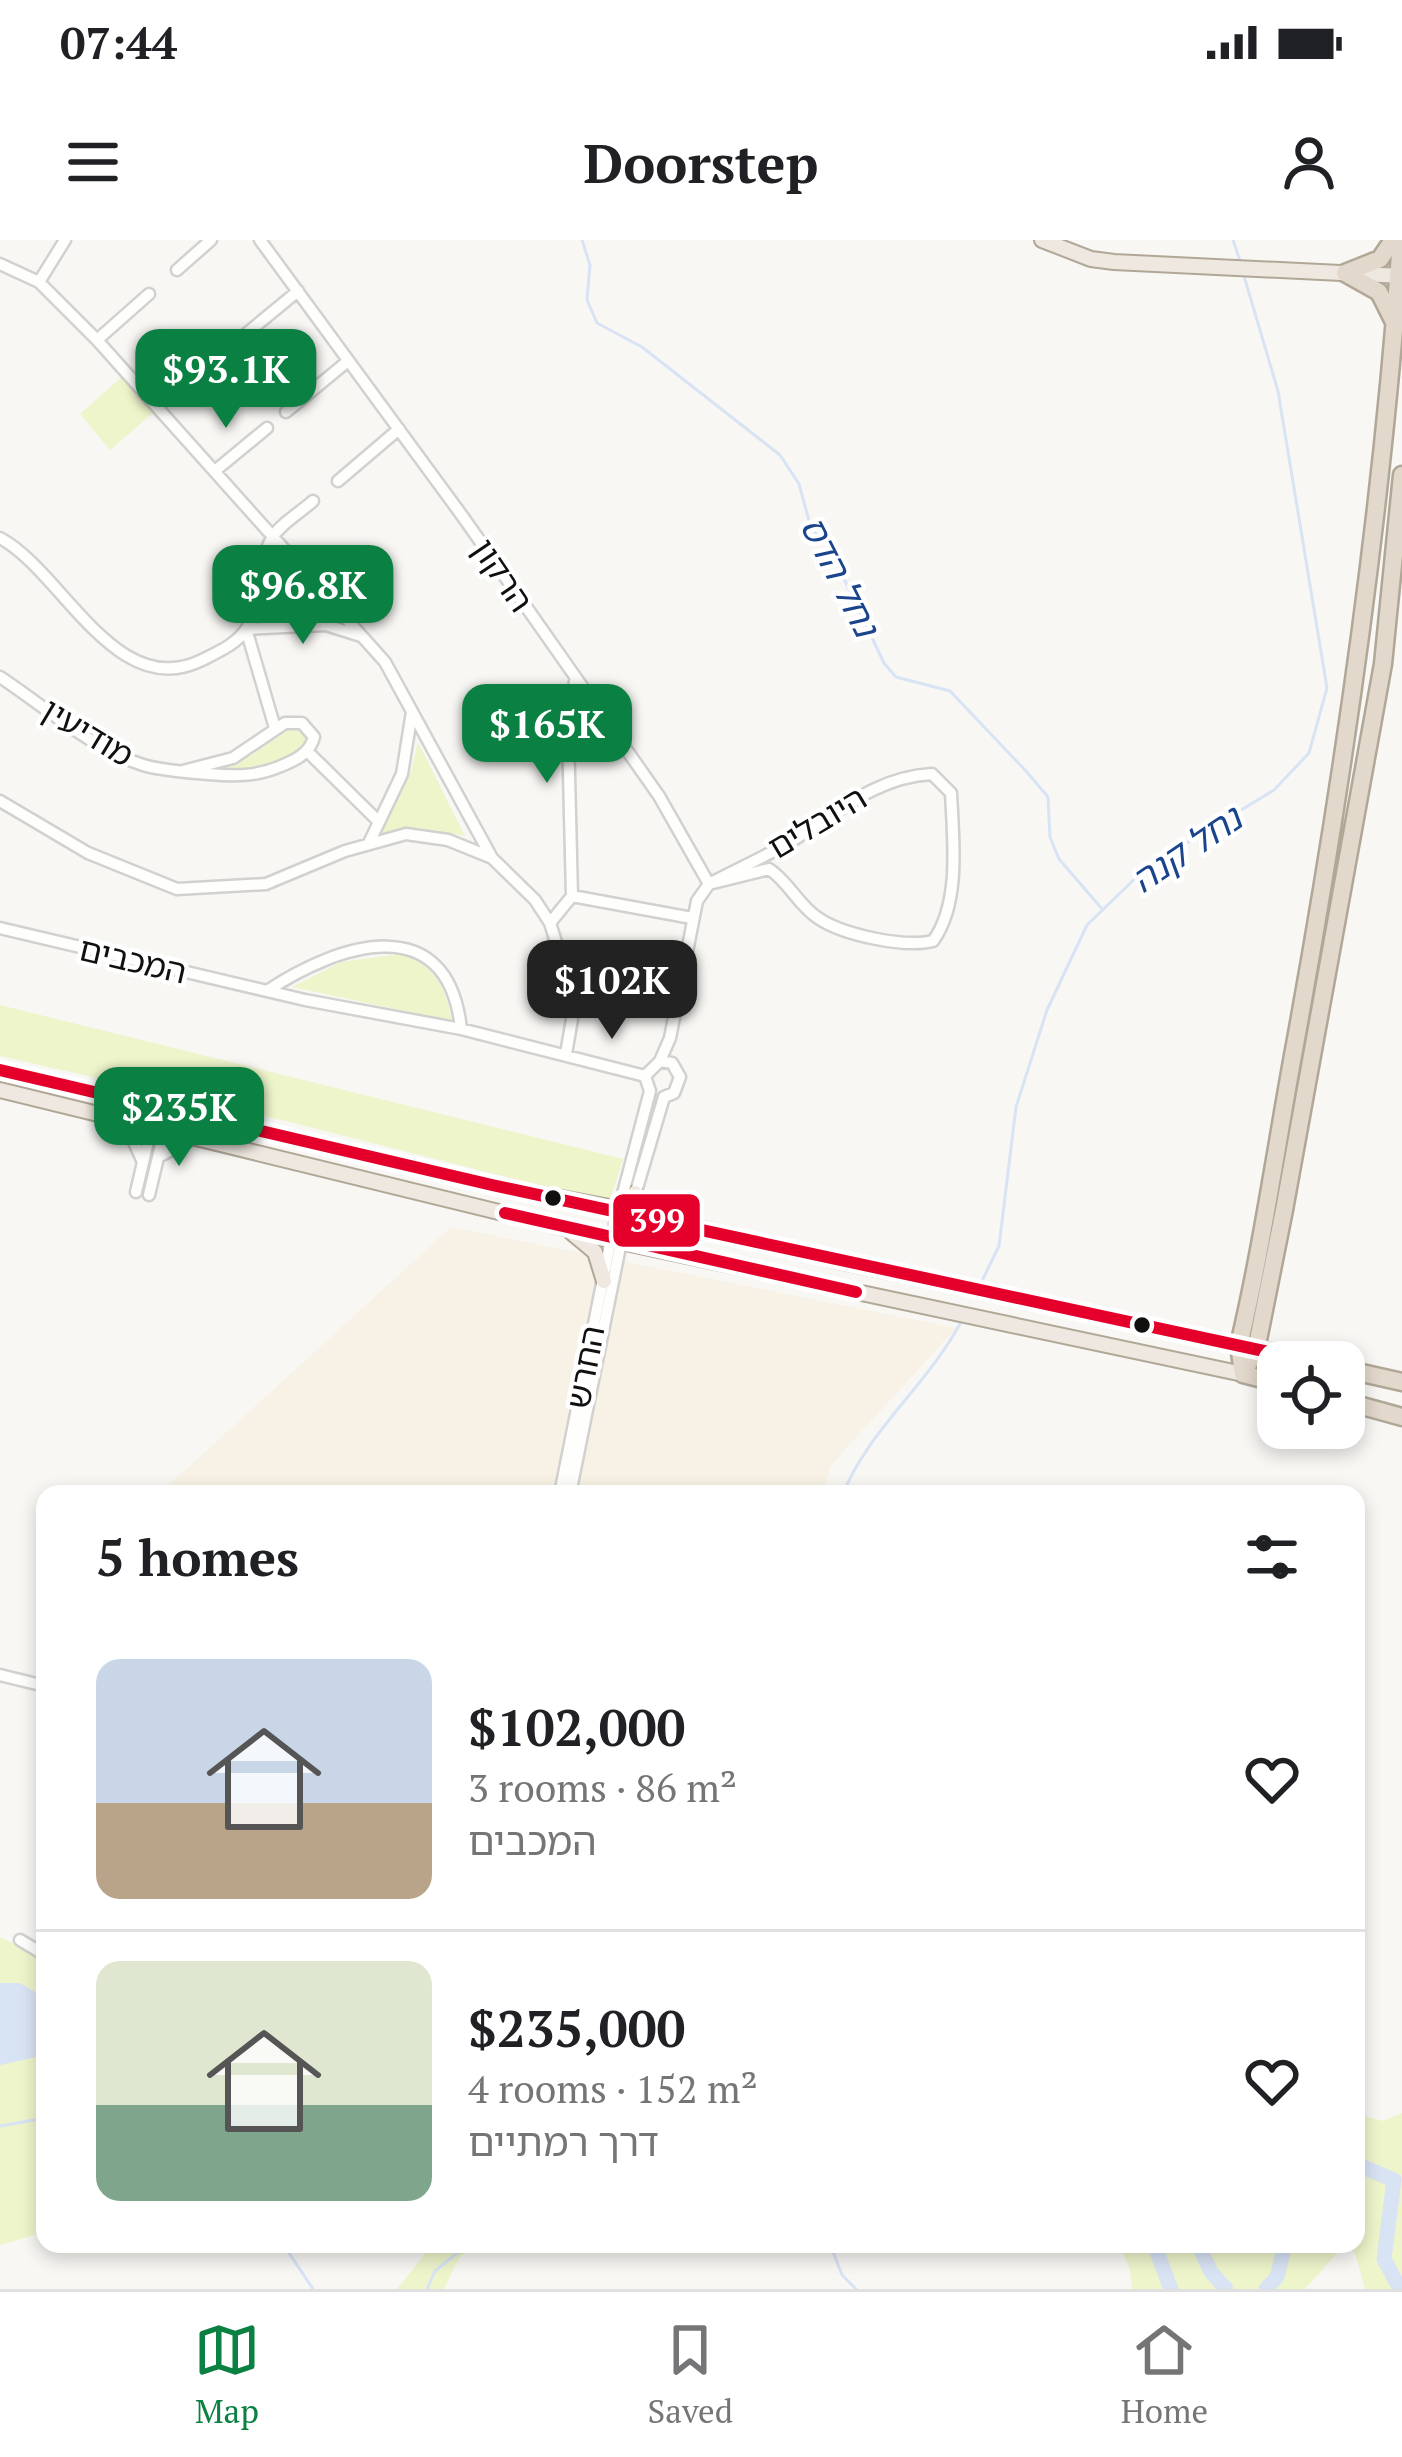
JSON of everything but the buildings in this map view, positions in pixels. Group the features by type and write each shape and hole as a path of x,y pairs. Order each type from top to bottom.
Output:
{"highway":[{"path":"1345,273 1380,259 1397,240"},
{"path":"1257,1378 1243,1374 1239,1346 1315,950 1372,563 1396,329 1397,240"},
{"path":"1345,273 1384,296 1396,329"},
{"path":"1239,1346 1264,1303 1383,664 1402,476"},
{"path":"1264,1303 1276,1341"},
{"path":"1239,1346 1257,1350"},
{"path":"1365,1374 1402,1382"},
{"path":"1365,1406 1402,1417"}],"main road":[{"path":"1042,240 1091,259 1400,276"},
{"path":"0,1070 492,1185 623,1203 650,1216 1239,1346"},
{"path":"0,1090 616,1241 1243,1374"},
{"path":"562,1226 596,1252 604,1281"}],"street":[{"path":"39,282 65,240"},
{"path":"177,270 211,240"},
{"name":"הרקון","path":"260,240 659,796 709,884"},
{"path":"0,263 39,282 97,340 385,662 492,858 526,890 550,923 569,983 572,1019 566,1054"},
{"path":"235,343 298,291"},
{"path":"97,340 149,294"},
{"path":"286,412 348,361"},
{"path":"158,406 209,364"},
{"path":"216,470 266,428"},
{"path":"338,481 399,429"},
{"path":"1,541 20,551 95,633 125,656 167,667 191,665 234,642 246,629 272,536 314,501"},
{"path":"246,629 326,625 362,636"},
{"path":"246,629 275,728"},
{"name":"מודיעין","path":"0,677 95,741 142,765 256,775 308,751"},
{"path":"550,923 572,896 568,734 575,681"},
{"path":"369,843 376,820 402,774 413,709"},
{"path":"183,771 233,758 275,728 302,723 314,737 308,751 376,820"},
{"name":"היובלים","path":"932,774 951,793 947,912 933,940 920,944 832,925 819,919 769,869 709,884 793,840 875,786 904,775 932,774"},
{"path":"0,801 88,853 177,889 266,884 369,843 406,834 448,839 492,858"},
{"path":"650,1091 664,1097 680,1083 666,1062 692,918 709,884"},
{"path":"572,896 692,918"},
{"name":"המכבים","path":"0,928 267,991 460,1029 645,1076"},
{"path":"267,991 331,957 401,947 417,951 441,970 458,1001 460,1029"},
{"path":"616,1241 650,1091 645,1076 666,1062"},
{"path":"623,1203 664,1097"},
{"path":"149,1195 158,1157 160,1108"},
{"path":"115,1118 128,1129 142,1160"},
{"path":"136,1192 142,1160 157,1129"},
{"path":"158,1157 192,1139"},
{"name":"החרש","path":"562,1485 616,1241"},
{"name":"החרש","path":"572,1485 616,1241"},
{"path":"0,1675 36,1684"},
{"path":"20,1940 36,1950"}],"shaded area":[{"path":"451,1227 956,1328 831,1465 825,1485 169,1485"}],"green space":[{"path":"123,376 154,412 110,450 80,414"},
{"path":"274,547 332,619 302,615 259,620"},
{"path":"291,728 302,729 307,737 291,756 254,768 216,770 252,755"},
{"path":"418,742 465,836 418,828 380,833 411,772"},
{"path":"399,954 421,963 436,978 452,1021 292,987 341,962"},
{"path":"0,1005 623,1159 611,1198 601,1201 290,1122 0,1056"},
{"path":"0,1937 36,1955 36,2235 0,2245"},
{"path":"1402,2113 1402,2289 1365,2289 1355,2253 1365,2253 1365,2116 1383,2121"},
{"path":"426,2253 465,2253 444,2289 397,2289"},
{"path":"1123,2253 1337,2253 1305,2289 1132,2289"}],"water":[{"path":"0,1983 20,1983 36,1993 36,2057 0,2065"}],"waterway":[{"name":"נחל הדס","path":"582,240 590,265 587,300 597,323 642,347 780,455 799,484 811,528 828,545 884,663 896,677 950,691 1026,771 1048,797 1050,837 1059,859 1103,910"},
{"name":"נחל קנה","path":"1233,240 1240,261"},
{"name":"נחל קנה","path":"981,1283 999,1246 1016,1107 1047,1010 1087,925 1146,868 1274,790 1309,753 1327,688 1278,391 1244,276"},
{"name":"נחל קנה","path":"847,1485 963,1318"},
{"path":"0,2126 36,2120"},
{"path":"1365,2168 1394,2180 1384,2259 1400,2289"},
{"path":"289,2253 313,2289"},
{"path":"427,2289 435,2271 457,2253"},
{"name":"נחל קנה","path":"833,2253 842,2275 856,2289"},
{"path":"1157,2253 1171,2289"},
{"path":"1202,2253 1226,2289"},
{"path":"1266,2289 1277,2277 1283,2253"}],"transit line":[{"name":"399","path":"0,1070 492,1185 1257,1350"},
{"name":"399","path":"505,1213 856,1292"}]}
